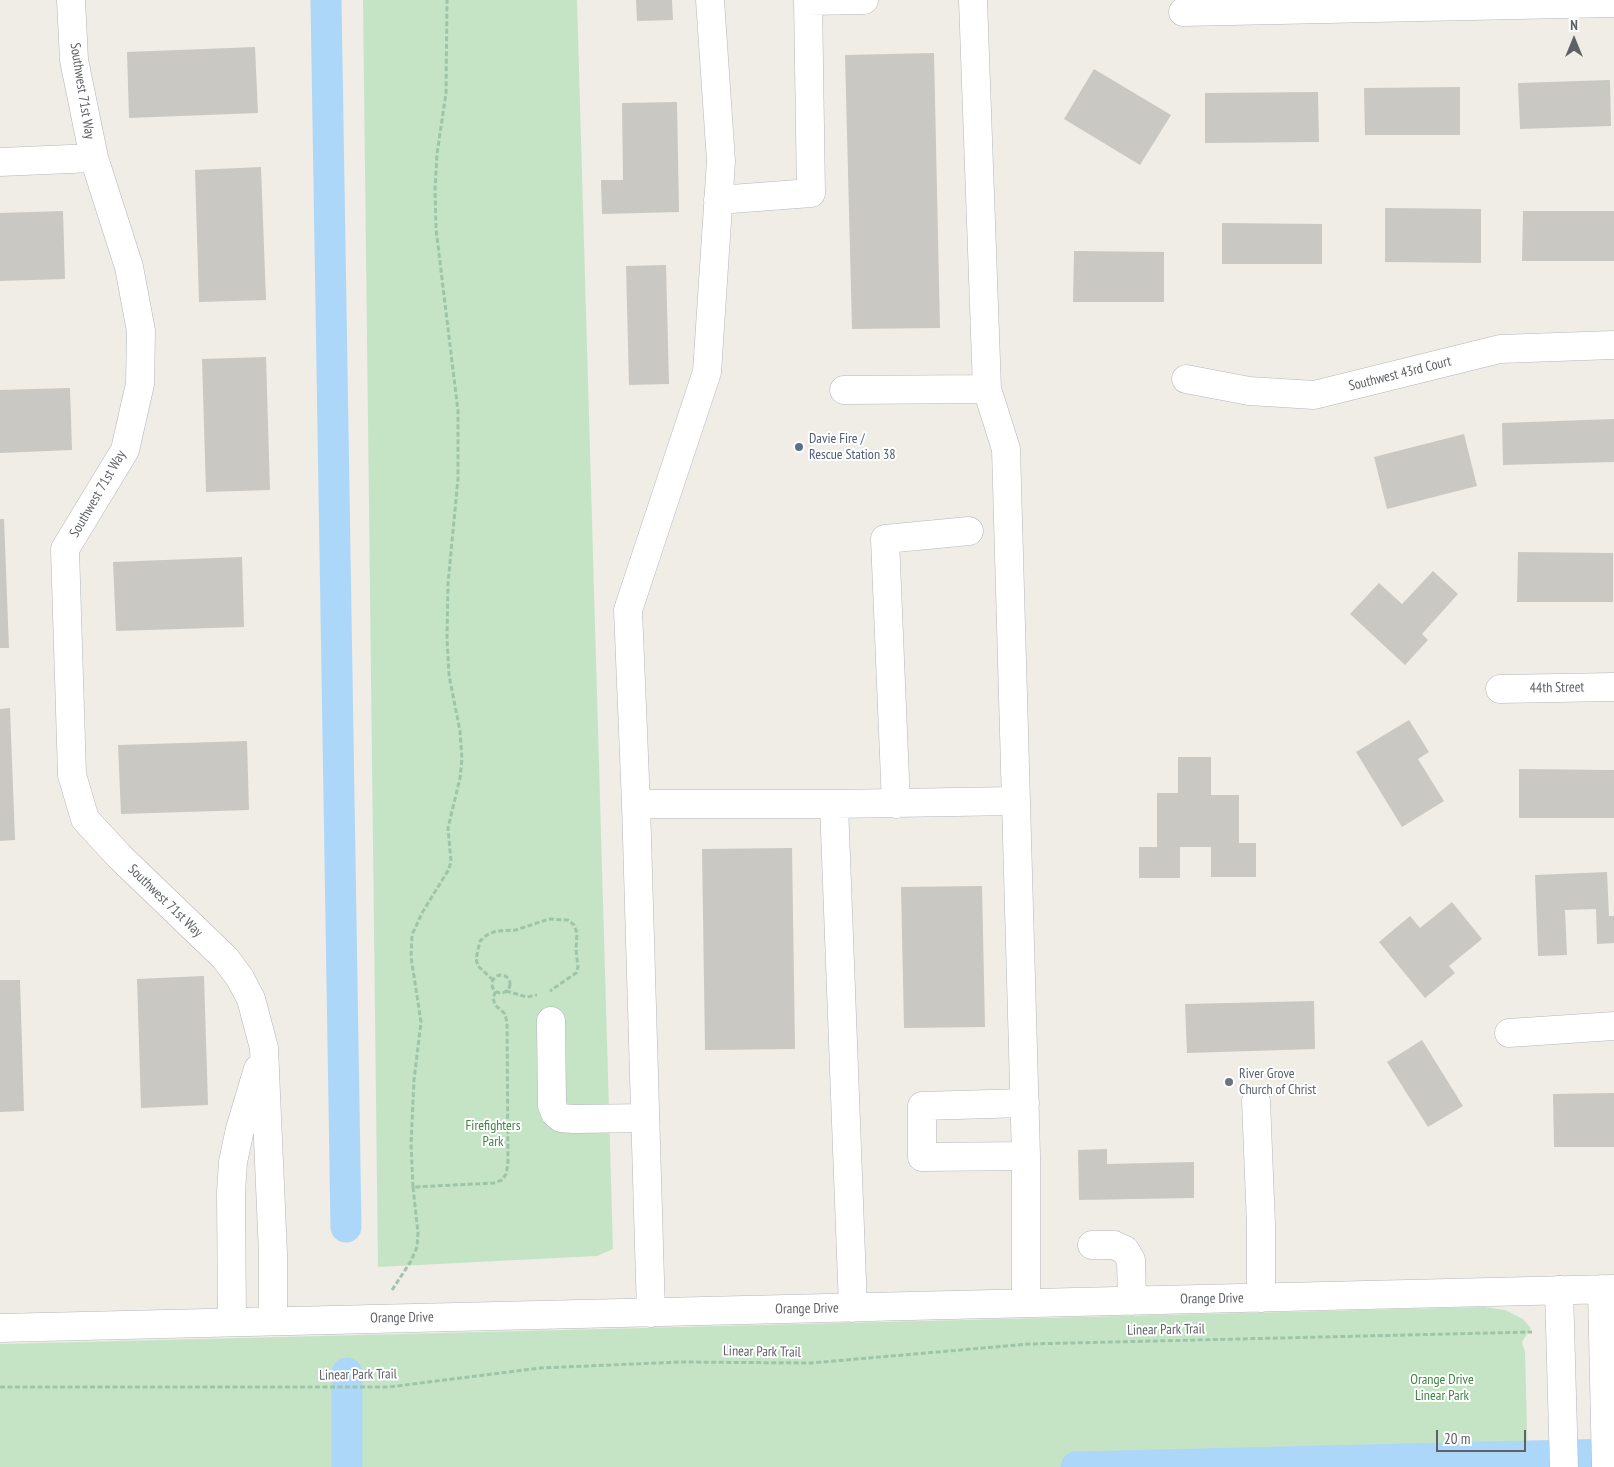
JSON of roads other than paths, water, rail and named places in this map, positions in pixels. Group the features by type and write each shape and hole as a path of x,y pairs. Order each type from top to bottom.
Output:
{"street":[{"name":"Southwest 71st Way","path":"71,0 74,60 94,158 129,267 141,331 140,384 125,450 65,550 72,775 85,819 119,856 225,958 240,978 251,999 264,1048 273,1254 273,1321"},
{"path":"651,1313 636,804 628,610 707,372 721,161 710,0"},
{"path":"718,200 811,193 808,1 864,0"},
{"path":"973,0 987,389 1006,449 1025,1103 1026,1303"},
{"path":"1183,12 1614,3"},
{"path":"0,162 94,158"},
{"name":"Southwest 43rd Court","path":"1186,379 1249,391 1314,395 1500,349 1614,345"},
{"path":"844,390 987,389"},
{"path":"896,804 885,539 969,530"},
{"name":"44th Street","path":"1500,689 1614,687"},
{"path":"636,804 896,804 1015,801"},
{"path":"834,804 853,1308"},
{"path":"551,1021 552,1105 555,1113 561,1118 574,1119 645,1118"},
{"path":"1509,1034 1614,1026"},
{"path":"232,1322 231,1192 233,1162 240,1129 264,1048"},
{"path":"1256,1101 1262,1225 1262,1298"},
{"path":"1025,1103 922,1106 922,1157 1026,1156"},
{"path":"1092,1245 1114,1245 1126,1250 1131,1260 1132,1301"},
{"path":"1606,1467 1603,1344 1608,1289"},
{"name":"Orange Drive","path":"0,1328 1608,1289"},
{"path":"1558,1290 1564,1467"}],"waterway":[{"path":"326,0 346,1227"},
{"path":"347,1373 347,1467"},
{"path":"1076,1467 1614,1454"}],"place":[{"name":"Davie Fire / Rescue Station 38","path":"799,447"},
{"name":"River Grove Church of Christ","path":"1229,1082"}],"park label":[{"name":"Firefighters Park","path":"493,1134"},
{"name":"Orange Drive Linear Park","path":"1442,1388"}]}
